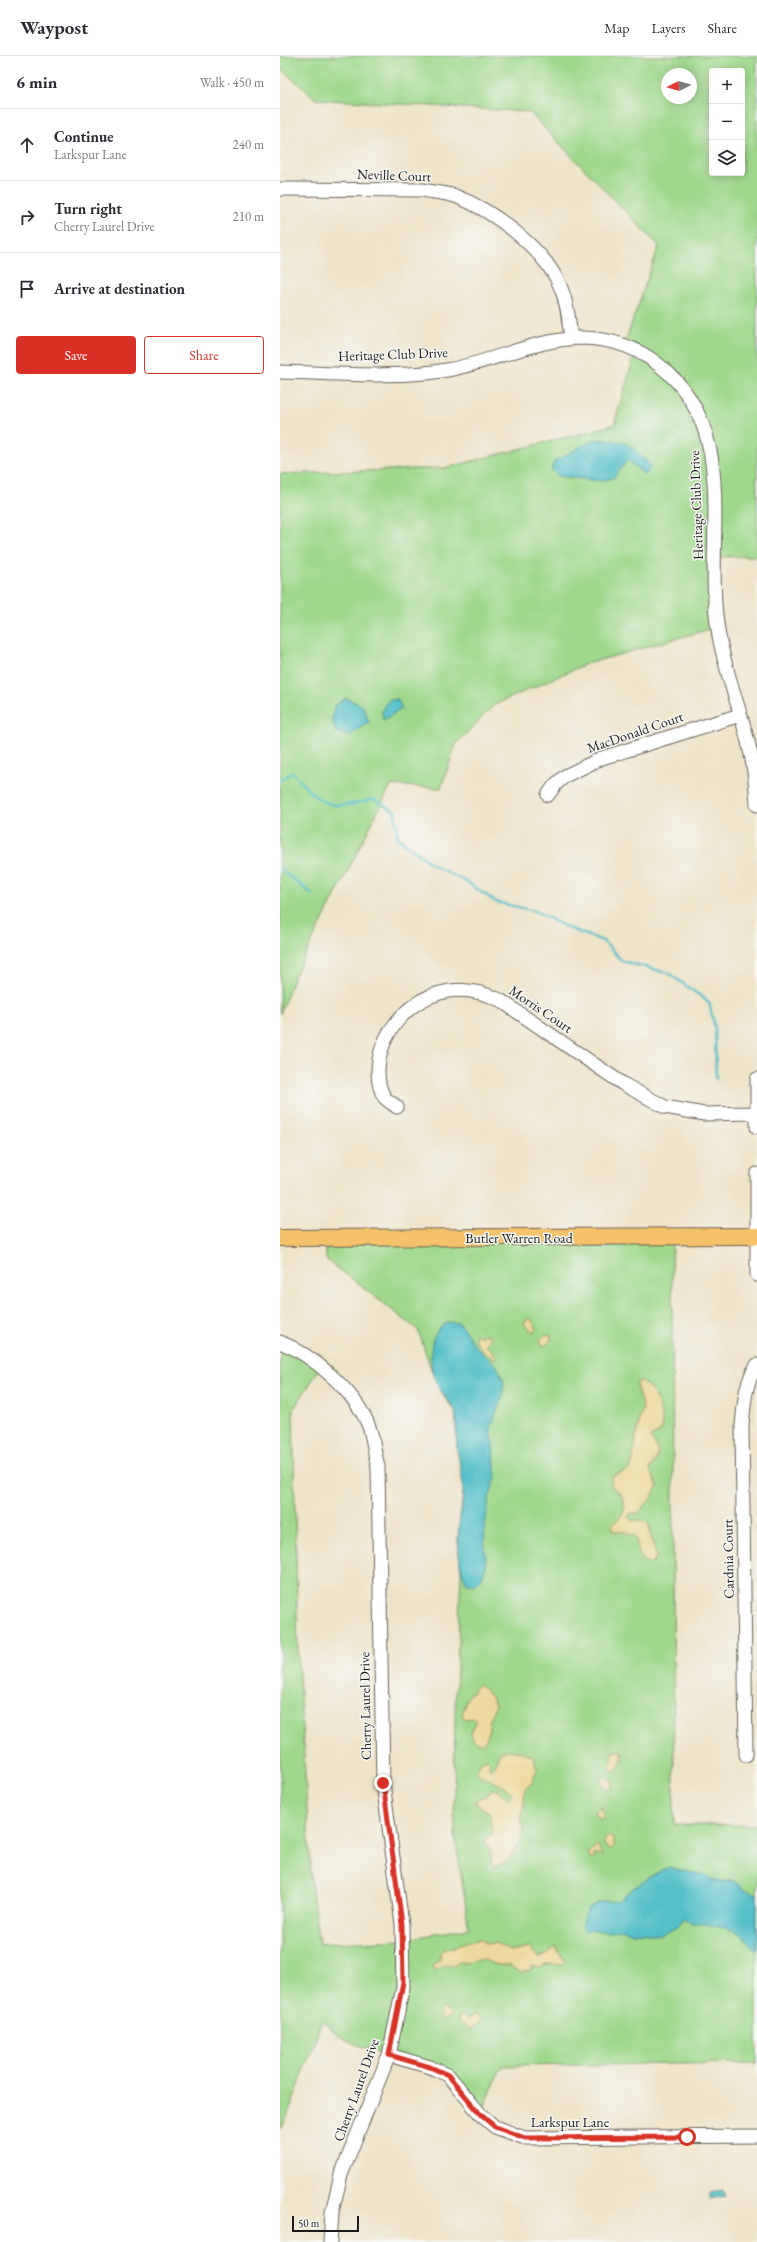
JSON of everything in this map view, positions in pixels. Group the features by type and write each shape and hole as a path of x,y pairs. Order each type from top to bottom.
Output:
{"main road":[{"name":"Butler Warren Road","path":"280,1238 757,1236"}],"street":[{"name":"Neville Court","path":"280,189 422,190 444,193 474,204 491,215 528,244 555,275 566,300 571,339"},
{"name":"Heritage Club Drive","path":"280,372 434,372 474,364 545,343 571,339 604,340 630,348 653,360 678,382 690,397 703,420 713,459 714,586 717,627 753,763 757,805"},
{"name":"MacDonald Court","path":"548,795 555,785 565,776 602,758 740,715"},
{"name":"Morris Court","path":"397,1107 386,1099 379,1080 381,1053 388,1034 405,1013 416,1004 440,993 460,990 487,994 500,1000 623,1084 664,1106 684,1112 704,1114 757,1113"},
{"path":"757,1079 757,1127"},
{"path":"757,1174 757,1275"},
{"name":"Cherry Laurel Drive","path":"280,1342 299,1351 345,1387 368,1424 378,1466 383,1783 402,1924 403,1987 389,2055 342,2175 332,2212 330,2242"},
{"name":"Cardnia Court","path":"746,1755 742,1424 745,1397 752,1372 757,1365"},
{"name":"Larkspur Lane","path":"389,2055 430,2067 448,2075 481,2115 495,2127 525,2138 757,2136"}],"green space":[{"path":"280,56 757,56 757,556 714,557 717,627 586,664 494,705 456,744 441,788 391,785 293,979 280,1014 280,474 445,468 614,425 636,350 624,345 659,246 529,112 316,99 280,68"},
{"path":"325,1237 672,1237 674,1825 757,1825 757,2063 502,2066 481,2115 448,2075 346,2041 322,2021 288,2115 280,2128 280,1342 320,1368 293,1410 298,1658 312,1893 319,1944 402,1940 469,1928 455,1835 454,1807 455,1714 461,1573 458,1540 464,1482 457,1449 455,1410 446,1400 435,1381 418,1330 326,1259"}],"sand":[{"path":"531,1319 537,1328 533,1332 524,1324 526,1320"},
{"path":"476,1334 481,1337 485,1334 489,1335 490,1340 486,1346 491,1349 497,1358 494,1359 478,1345 475,1338"},
{"path":"546,1334 551,1335 551,1339 543,1346 540,1340"},
{"path":"641,1381 655,1397 661,1411 662,1426 660,1432 650,1437 658,1451 657,1457 650,1470 658,1486 649,1501 638,1513 631,1513 628,1517 632,1521 638,1520 648,1524 652,1543 656,1552 654,1561 650,1563 646,1562 639,1553 635,1536 625,1532 614,1531 612,1526 622,1515 624,1502 621,1495 612,1488 611,1483 613,1476 631,1468 639,1420 643,1409 636,1385 637,1382"},
{"path":"479,1684 491,1696 495,1704 486,1741 483,1743 474,1741 471,1734 476,1718 464,1719 462,1713 467,1698"},
{"path":"507,1750 524,1752 533,1756 537,1769 531,1784 525,1789 523,1810 520,1815 524,1830 515,1852 508,1861 494,1867 490,1863 491,1851 485,1840 493,1833 490,1825 491,1817 489,1812 477,1805 475,1801 485,1797 492,1789 499,1791 509,1799 513,1794 478,1774 477,1770 480,1763 486,1759 490,1761 489,1768 492,1769 501,1752"},
{"path":"613,1751 622,1751 622,1760 613,1772 610,1767"},
{"path":"605,1777 613,1782 612,1787 608,1790 603,1787 602,1778"},
{"path":"602,1807 604,1817 600,1820 595,1812"},
{"path":"609,1836 613,1837 613,1846 610,1850 604,1845 604,1840"},
{"path":"598,1845 602,1856 594,1854 594,1858 591,1860 588,1853"},
{"path":"480,1939 486,1944 496,1943 511,1952 529,1948 539,1957 546,1955 556,1946 565,1962 562,1965 549,1964 539,1968 532,1966 531,1970 521,1973 509,1965 497,1965 482,1959 467,1963 460,1962 451,1966 444,1965 437,1970 433,1969 432,1965 440,1960 440,1953 443,1950"},
{"path":"444,2008 452,2016 442,2020 439,2018 441,2014 440,2011"},
{"path":"476,2015 480,2018 480,2022 470,2030 464,2024 458,2022 459,2016 467,2019"}],"water":[{"path":"593,440 613,441 626,444 637,452 651,466 645,475 628,460 613,478 601,481 558,476 551,469 555,461"},
{"path":"346,698 363,706 369,722 349,736 336,732 332,719 334,706"},
{"path":"398,699 402,709 383,720 382,710 388,700"},
{"path":"450,1322 458,1323 464,1329 475,1346 497,1366 504,1382 502,1398 491,1426 496,1477 489,1498 484,1533 486,1566 480,1580 473,1585 467,1583 461,1569 458,1542 463,1490 457,1448 456,1415 455,1411 435,1380 431,1355 434,1338 437,1331 443,1325"},
{"path":"670,1868 706,1875 714,1881 734,1881 745,1890 757,1894 757,1952 744,1936 736,1931 707,1924 692,1924 684,1918 678,1927 660,1935 643,1932 633,1933 622,1929 611,1932 584,1930 582,1922 589,1908 599,1902 618,1901 629,1891 663,1869"},
{"path":"723,2190 725,2196 710,2199 710,2192"}],"waterway":[{"path":"280,780 293,772 311,793 327,803 336,805 347,805 373,799 395,811 398,838 433,865 468,883 496,902 535,911 568,928 603,941 622,961 668,973 709,1002 715,1028 716,1079"},
{"path":"280,869 312,894"}],"route":[{"path":"383,1783 402,1924 403,1987 389,2055 430,2067 448,2075 481,2115 495,2127 525,2138 687,2137"}]}
